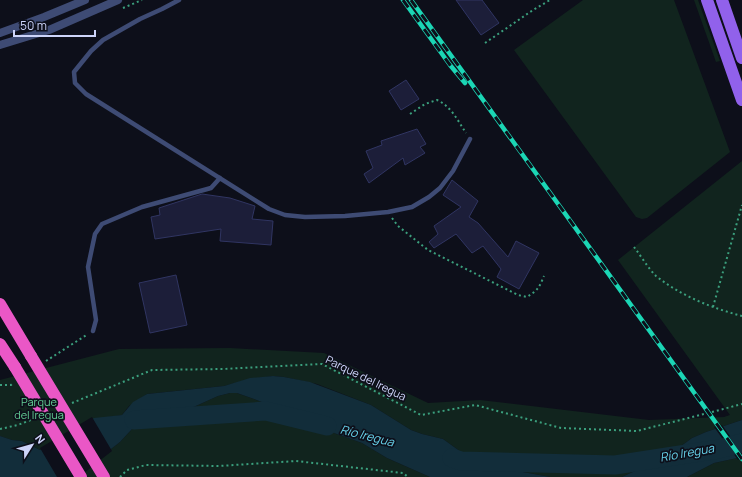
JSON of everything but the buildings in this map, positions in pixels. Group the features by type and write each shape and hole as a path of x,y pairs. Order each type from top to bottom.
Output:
{"highway":[{"path":"0,304 104,477"},
{"path":"0,344 81,477"}],"main road":[{"path":"707,0 742,100"},
{"path":"722,0 742,58"}],"street":[{"path":"0,33 85,0"},
{"path":"0,45 49,30 118,0"}],"lane":[{"path":"179,0 140,19 103,40 91,50 74,72 75,83 86,94 269,209 285,215 304,217 388,212 412,207 429,197 440,188 453,171 470,139"},
{"path":"93,330 96,320 88,267 95,234 102,224 142,207 211,188 220,178"}],"path":[{"path":"485,44 533,10 550,0"},
{"path":"410,114 431,101 437,100 443,103 451,111 470,139"},
{"path":"713,307 742,205"},
{"path":"388,212 398,226 428,250 508,291 527,297 539,289 544,276"},
{"path":"634,247 656,275 679,291 713,307 742,316"},
{"name":"Parque del Iregua","path":"68,404 152,370 216,369 322,364 421,414 475,405 561,428 637,431 704,414"},
{"path":"712,412 742,404"},
{"path":"0,429 18,425 39,416"},
{"path":"120,477 128,470 146,465 219,466 296,461 403,473 406,477"}],"green space":[{"path":"583,0 674,0 730,152 647,218 642,219 636,217 514,50"},
{"path":"694,0 698,0 720,61 716,62"},
{"name":"Parque del Iregua","path":"742,161 742,420 692,438 658,465 637,470 622,477 550,477 484,465 468,457 443,439 411,430 371,405 317,384 273,376 250,379 224,386 147,394 129,406 122,415 91,420 40,450 22,441 12,440 0,436 0,380 119,349 230,348 324,353 428,403 480,400 649,420 724,417 730,415 618,260"},
{"path":"237,393 254,399 287,412 320,428 362,443 387,458 430,477 75,477 120,442 132,429 168,415 187,410 218,396"},
{"path":"742,457 742,477 687,477 714,463"}],"water":[{"name":"Río Iregua","path":"273,376 310,382 371,405 411,430 443,439 468,457 484,465 550,477 430,477 387,458 362,443 320,428 287,412 254,399 237,393 230,393 218,396 187,410 168,415 132,429 120,442 75,477 0,477 0,436 12,440 22,441 40,450 94,418 122,415 133,402 147,394 224,386 250,378"},
{"name":"Río Iregua","path":"742,420 742,457 714,463 687,477 622,477 637,470 658,465 692,438"}],"pier":[{"path":"92,417 112,451 79,477 57,477 40,448"},
{"path":"722,425 742,453 742,459 738,460 714,427"}],"waterway":[{"name":"Río Iregua","path":"134,420 266,411 327,426"},
{"name":"Río Iregua","path":"452,458 461,461 615,465 719,449 742,443"}],"railway":[{"path":"403,0 450,65 465,83"},
{"path":"411,0 742,459"}]}
